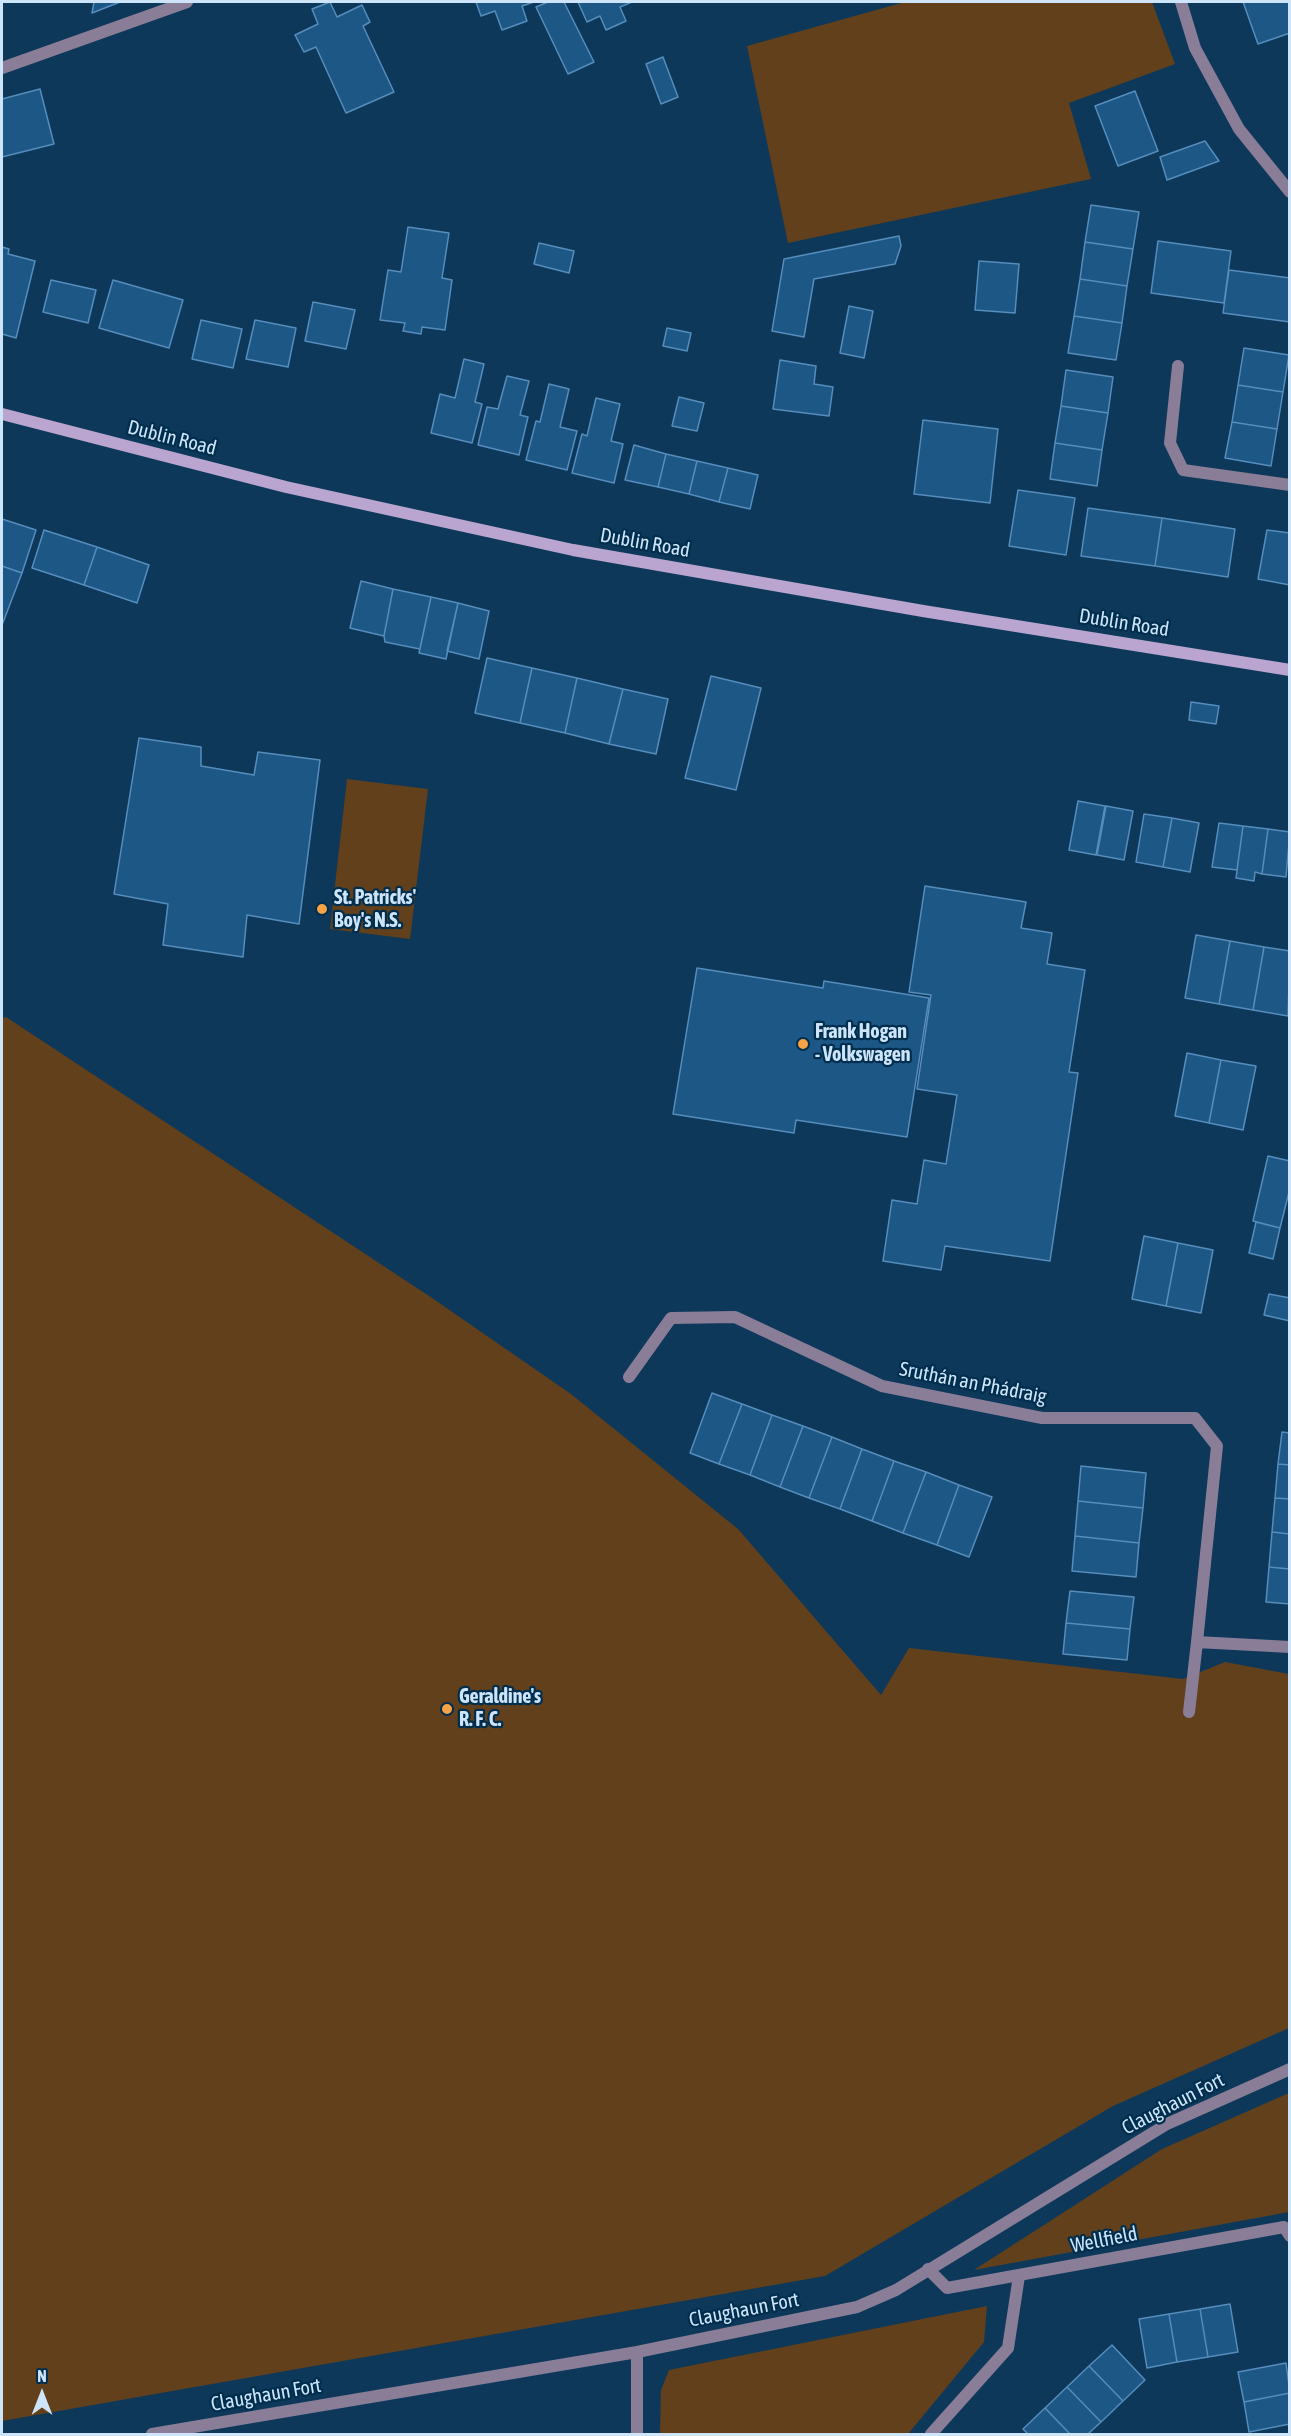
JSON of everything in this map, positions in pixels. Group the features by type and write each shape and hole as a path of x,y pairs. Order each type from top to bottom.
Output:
{"main road":[{"name":"Dublin Road","path":"2,414 286,487 573,550 911,609 1290,670"}],"street":[{"path":"2,68 187,2"},
{"path":"1181,2 1195,48 1239,129 1290,192"},
{"path":"1178,366 1170,442 1183,470 1290,485"},
{"name":"Sruthán an Phádraig","path":"629,1377 671,1318 735,1317 882,1386 1042,1418 1195,1418 1217,1446 1189,1712"},
{"path":"1197,1642 1290,1647"},
{"name":"Claughaun Fort","path":"152,2434 637,2352 857,2307 896,2289 1167,2124 1290,2069"},
{"name":"Wellfield","path":"928,2269 947,2288 1284,2227 1290,2236"},
{"path":"931,2434 1008,2348 1019,2276"},
{"path":"637,2352 637,2434"}],"shaded area":[{"path":"905,2 1152,2 1175,64 1069,103 1091,179 788,243 747,46"},
{"path":"347,779 428,789 410,939 330,929"},
{"name":"Geraldine's R. F. C.","path":"6,1017 432,1298 571,1394 738,1529 881,1695 909,1648 1183,1679 1225,1662 1289,1674 1289,2028 1113,2106 825,2276 2,2421 2,1018"},
{"path":"1289,2093 1289,2212 974,2270 1162,2149"},
{"path":"987,2306 984,2342 908,2434 660,2434 661,2390 669,2370"}],"building":[{"path":"94,2 120,2 92,13"},
{"path":"330,2 337,17 362,5 370,22 363,26 394,92 346,113 316,47 304,52 295,35 318,24 312,9"},
{"path":"476,2 534,2 522,6 527,21 502,30 495,11 481,16"},
{"path":"548,2 564,2 594,62 568,74 536,7"},
{"path":"578,2 632,2 620,7 626,21 606,30 600,16 587,22"},
{"path":"1243,2 1290,2 1290,33 1258,44"},
{"path":"663,57 678,97 661,104 646,64"},
{"path":"40,89 54,144 2,157 2,99"},
{"path":"1135,91 1158,151 1118,166 1095,106"},
{"path":"1205,141 1219,161 1167,180 1160,157"},
{"path":"1091,205 1139,212 1133,249 1085,242"},
{"path":"408,227 449,233 442,278 452,280 445,330 422,327 421,334 403,331 405,323 380,320 388,270 401,272"},
{"path":"899,236 901,246 895,264 814,279 804,337 772,331 784,259"},
{"path":"1158,241 1231,251 1224,303 1151,293"},
{"path":"1085,242 1133,249 1127,286 1080,279"},
{"path":"539,243 574,251 569,273 534,264"},
{"path":"2,247 9,249 8,254 35,261 16,338 2,334"},
{"path":"979,261 1019,264 1015,313 975,310"},
{"path":"1229,270 1290,278 1290,322 1223,313"},
{"path":"1080,279 1127,286 1122,323 1074,316"},
{"path":"51,280 96,290 88,323 43,312"},
{"path":"113,280 183,300 169,348 99,328"},
{"path":"313,302 355,310 346,349 305,341"},
{"path":"849,306 873,311 864,358 840,353"},
{"path":"1074,316 1122,323 1116,360 1068,353"},
{"path":"201,320 242,329 233,368 192,359"},
{"path":"255,320 296,328 288,367 246,359"},
{"path":"667,328 691,333 687,351 663,346"},
{"path":"1244,348 1289,355 1283,392 1238,385"},
{"path":"464,359 484,364 475,402 482,404 472,443 431,433 440,394 455,398"},
{"path":"780,360 816,366 814,384 833,387 829,416 773,409"},
{"path":"1066,370 1113,377 1108,413 1061,406"},
{"path":"507,376 529,381 520,415 528,417 519,455 478,445 487,407 498,409"},
{"path":"549,384 569,389 560,427 577,431 567,470 526,460 536,421 540,422"},
{"path":"1238,385 1283,392 1277,429 1232,422"},
{"path":"679,397 704,403 697,431 672,426"},
{"path":"596,398 620,404 611,441 623,444 614,483 572,473 582,434 587,436"},
{"path":"1061,406 1108,413 1102,450 1055,443"},
{"path":"923,420 998,429 990,503 914,494"},
{"path":"1232,422 1277,429 1271,466 1225,458"},
{"path":"1055,443 1102,450 1097,486 1050,479"},
{"path":"634,445 666,454 658,487 625,480"},
{"path":"666,454 697,461 689,494 658,487"},
{"path":"697,461 728,468 719,502 689,494"},
{"path":"728,468 758,475 750,509 719,502"},
{"path":"1018,490 1075,498 1066,555 1009,546"},
{"path":"1088,508 1162,518 1155,566 1081,556"},
{"path":"1162,518 1235,529 1228,577 1155,566"},
{"path":"2,519 36,530 22,573 2,566"},
{"path":"44,530 97,547 84,585 32,568"},
{"path":"1267,530 1290,533 1290,585 1258,579"},
{"path":"97,547 149,565 137,603 84,585"},
{"path":"2,566 22,573 2,625"},
{"path":"361,581 393,589 384,636 350,628"},
{"path":"393,589 431,597 420,649 385,642 384,636"},
{"path":"431,597 458,603 446,659 419,653"},
{"path":"458,603 489,611 479,659 447,651"},
{"path":"487,658 532,668 520,723 475,713"},
{"path":"532,668 577,678 565,733 520,723"},
{"path":"711,676 761,688 736,790 685,778"},
{"path":"577,678 623,689 609,744 565,733"},
{"path":"623,689 668,699 656,754 609,744"},
{"path":"1191,702 1219,706 1216,724 1189,720"},
{"path":"139,738 201,747 201,766 254,775 258,752 320,760 299,924 247,915 243,957 163,945 168,904 114,894"},
{"path":"1078,801 1105,806 1096,855 1069,850"},
{"path":"1106,806 1133,811 1124,860 1097,855"},
{"path":"1144,814 1172,818 1163,867 1136,862"},
{"path":"1172,818 1199,823 1190,872 1163,867"},
{"path":"1219,823 1243,826 1237,870 1212,867"},
{"path":"1243,826 1268,829 1262,874 1255,872 1254,881 1236,878"},
{"path":"1268,829 1290,832 1286,877 1262,874"},
{"path":"925,886 1026,902 1021,928 1052,933 1047,964 1085,970 1069,1072 1078,1073 1050,1261 945,1246 941,1270 883,1261 892,1200 917,1204 924,1160 946,1164 957,1095 917,1089 931,995 909,992"},
{"path":"1196,935 1230,941 1219,1004 1185,998"},
{"path":"1230,941 1264,947 1253,1010 1219,1004"},
{"path":"1264,947 1290,951 1288,1016 1253,1010"},
{"path":"697,968 823,988 824,981 929,998 907,1137 796,1120 794,1133 673,1114"},
{"path":"1187,1053 1221,1060 1209,1123 1175,1116"},
{"path":"1221,1060 1256,1066 1243,1130 1209,1123"},
{"path":"1268,1156 1290,1161 1290,1188 1280,1228 1253,1221"},
{"path":"1256,1222 1280,1228 1273,1259 1249,1253"},
{"path":"1144,1236 1178,1243 1166,1306 1132,1299"},
{"path":"1178,1243 1213,1250 1201,1313 1166,1306"},
{"path":"1269,1294 1290,1298 1290,1321 1264,1315"},
{"path":"712,1393 742,1404 719,1464 690,1453"},
{"path":"742,1404 772,1415 750,1475 719,1464"},
{"path":"772,1415 803,1426 780,1487 750,1475"},
{"path":"803,1426 832,1437 809,1498 780,1487"},
{"path":"1282,1432 1290,1433 1290,1465 1278,1464"},
{"path":"832,1437 862,1449 840,1509 809,1498"},
{"path":"862,1449 894,1461 872,1521 840,1509"},
{"path":"894,1461 926,1472 903,1533 872,1521"},
{"path":"1278,1464 1290,1465 1290,1499 1275,1498"},
{"path":"1081,1466 1146,1473 1143,1508 1078,1501"},
{"path":"926,1472 959,1485 937,1545 903,1533"},
{"path":"959,1485 992,1497 969,1557 937,1545"},
{"path":"1275,1498 1290,1499 1290,1534 1272,1532"},
{"path":"1078,1501 1143,1508 1139,1543 1075,1536"},
{"path":"1272,1532 1290,1534 1290,1569 1269,1567"},
{"path":"1075,1536 1139,1543 1136,1577 1072,1571"},
{"path":"1269,1567 1290,1569 1290,1604 1266,1602"},
{"path":"1070,1591 1134,1597 1130,1629 1066,1623"},
{"path":"1066,1623 1130,1629 1127,1660 1063,1654"},
{"path":"1230,2304 1238,2352 1208,2357 1200,2309"},
{"path":"1200,2309 1208,2357 1177,2362 1169,2314"},
{"path":"1169,2314 1177,2362 1147,2368 1139,2319"},
{"path":"1112,2345 1145,2380 1123,2401 1089,2366"},
{"path":"1286,2363 1290,2393 1244,2402 1238,2372"},
{"path":"1089,2366 1123,2401 1101,2422 1067,2387"},
{"path":"1067,2387 1101,2422 1088,2434 1070,2434 1045,2408"},
{"path":"1290,2393 1290,2424 1249,2432 1244,2402"},
{"path":"1045,2408 1070,2434 1028,2434 1023,2429"}],"place":[{"name":"St. Patricks' Boy's N.S.","path":"322,909"},
{"name":"Frank Hogan - Volkswagen","path":"803,1044"},
{"name":"Geraldine's R. F. C.","path":"447,1709"}]}
